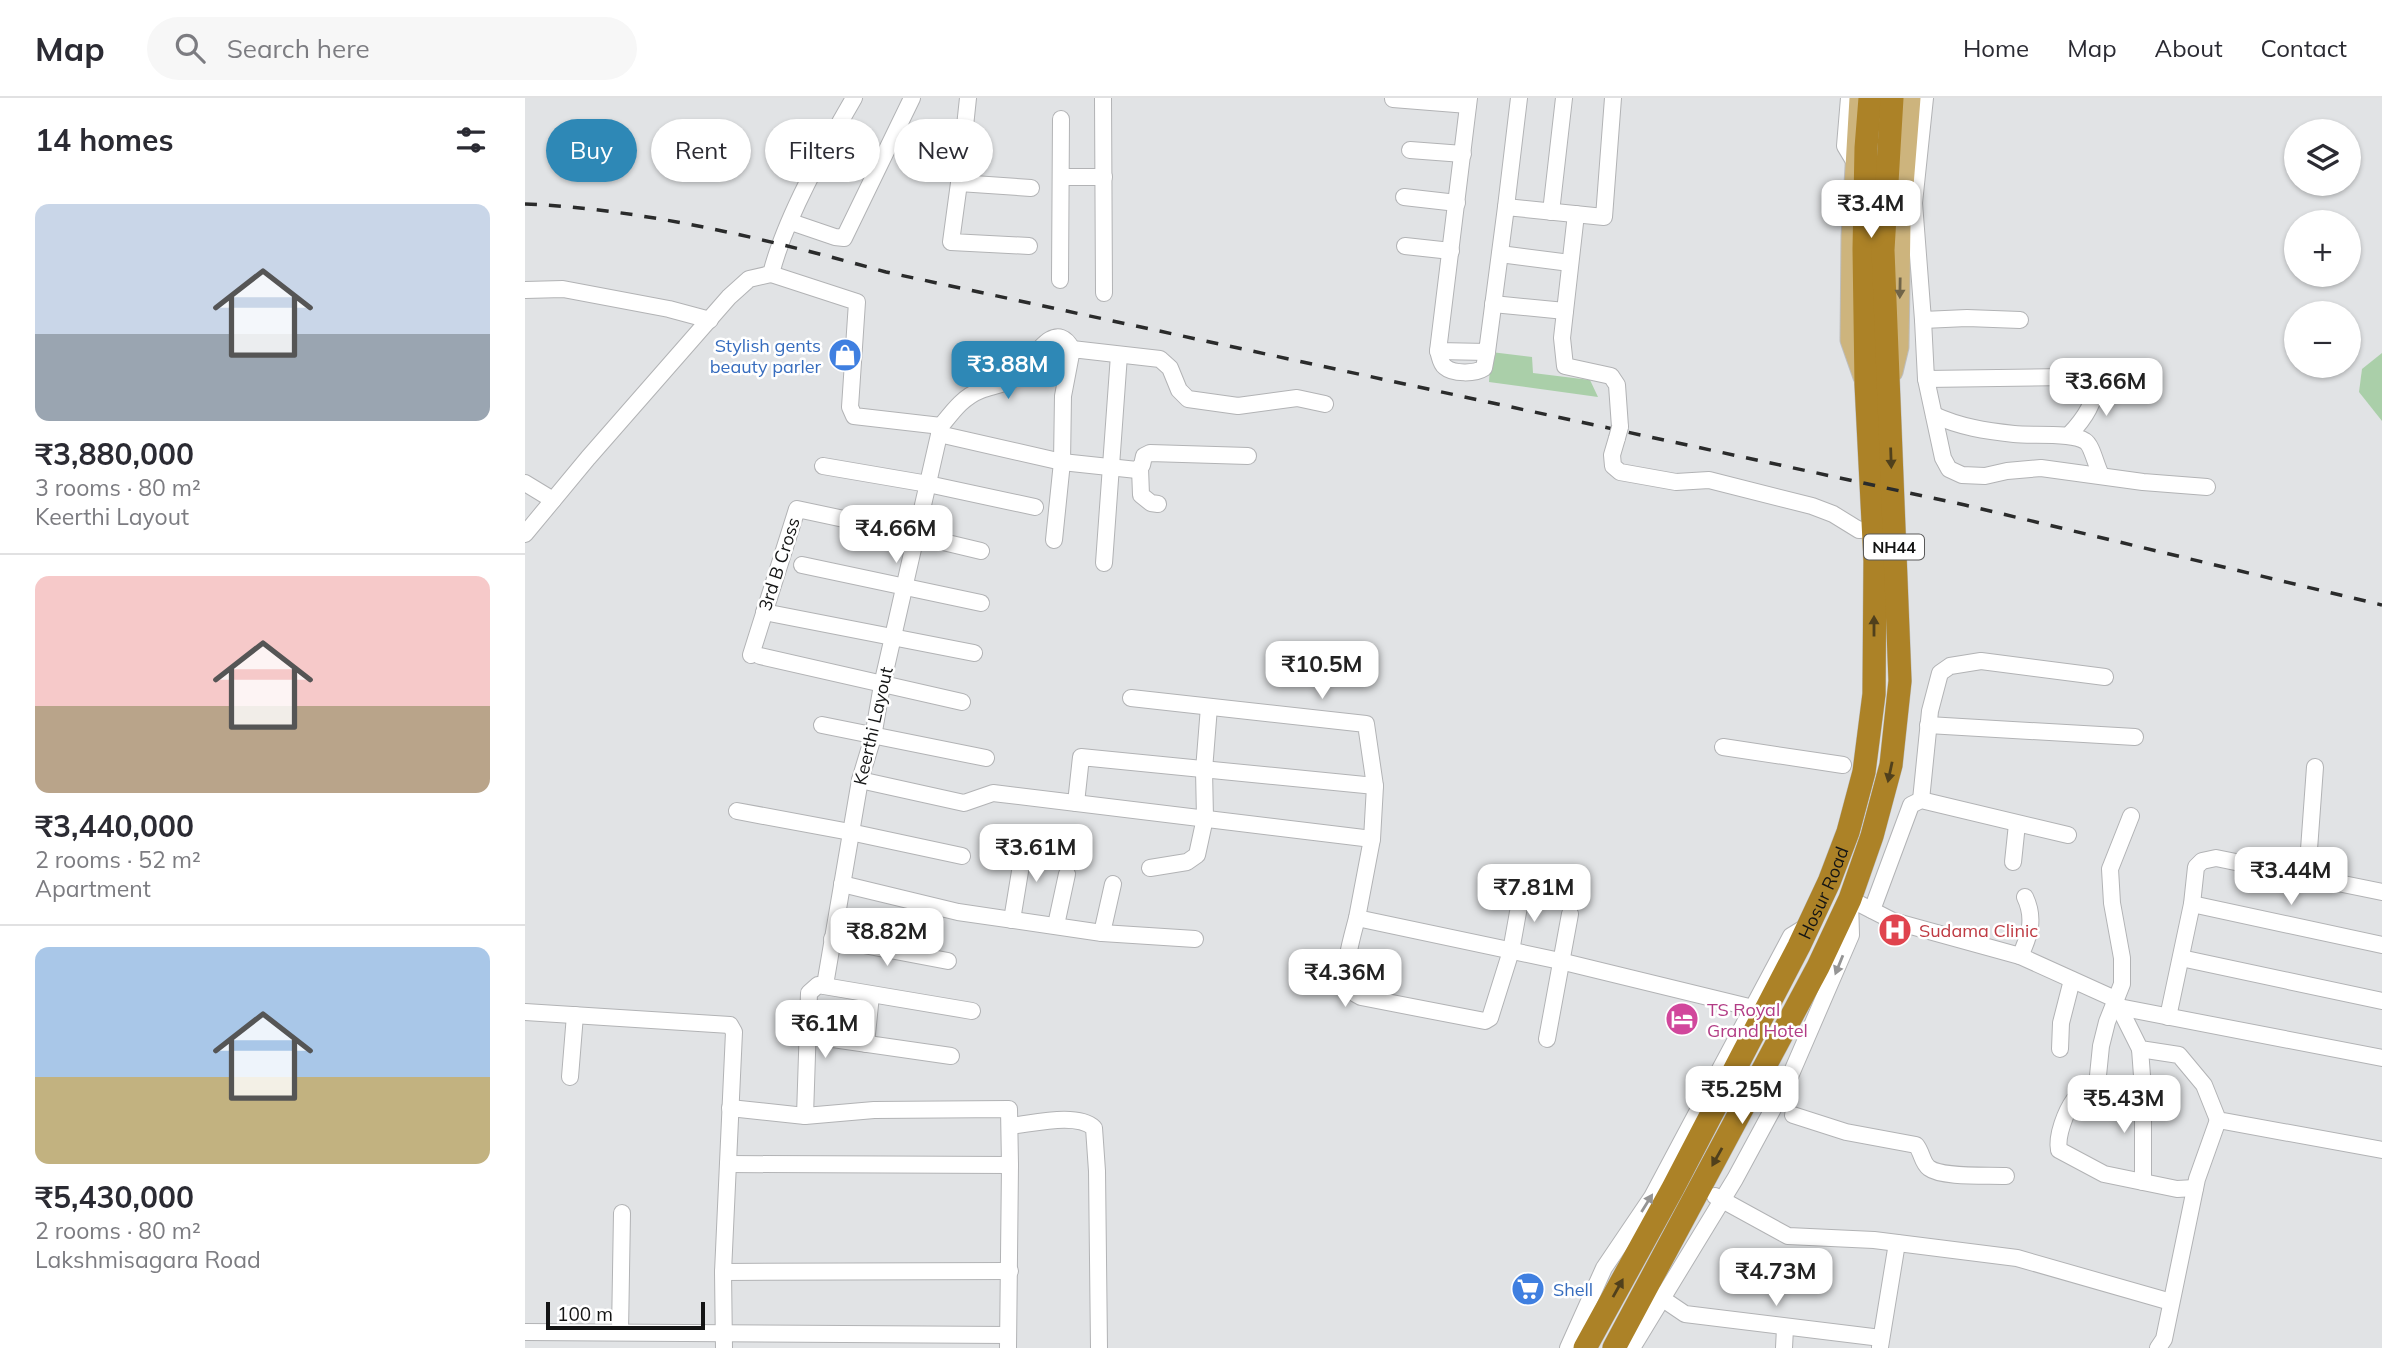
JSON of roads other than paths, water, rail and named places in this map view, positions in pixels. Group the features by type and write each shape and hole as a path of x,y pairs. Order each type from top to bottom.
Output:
{"highway":[{"name":"NH44","path":"1870,98 1865,148 1875,311 1889,390"},
{"name":"NH44","path":"1866,384 1883,239 1892,98"},
{"name":"Hosur Road","path":"1585,1348 1736,1069 1829,882 1848,832 1864,772 1874,694 1873,529 1866,384"},
{"name":"Hosur Road","path":"1614,1348 1654,1293 1701,1187 1818,967 1850,899 1872,836 1889,775 1900,681 1889,390"}],"main road":[{"path":"1859,98 1854,161 1850,340 1866,384"},
{"path":"1889,390 1899,347 1901,223 1911,98"}],"street":[{"path":"771,274 790,222 854,98"},
{"path":"790,222 844,238 912,98"},
{"path":"968,98 951,242 1030,246"},
{"path":"1103,98 1104,293"},
{"path":"1393,99 1468,102 1439,351 1487,352 1519,98"},
{"path":"1551,212 1564,98"},
{"path":"1506,207 1604,217 1613,98"},
{"path":"1849,98 1845,146 1854,161"},
{"path":"1925,98 1914,203 1926,379 1943,458 1949,469 1962,475 1985,476 2041,468 2143,482 2207,486"},
{"path":"1060,280 1061,119"},
{"path":"1410,150 1463,154"},
{"path":"1061,177 1104,177"},
{"path":"959,183 1031,188"},
{"path":"1404,197 1457,203"},
{"path":"1901,223 1914,203"},
{"path":"1576,214 1562,338 1565,366 1611,376 1617,385 1619,433 1612,455 1613,466 1620,472 1676,482 1709,480 1812,506 1833,514 1859,530 1873,529"},
{"path":"1405,246 1451,251"},
{"path":"1500,254 1570,263"},
{"path":"525,533 741,285 759,275 771,274 857,302 850,407 854,416 940,430 1062,462 1110,468 1140,468"},
{"path":"525,290 562,289 669,309 710,320"},
{"path":"1493,304 1565,311"},
{"path":"1923,320 2020,320"},
{"path":"940,430 961,401 1016,377 1027,367 1038,347 1049,340 1059,338 1069,343 1072,349 1063,396 1062,462 1054,540"},
{"path":"1072,349 1160,359 1170,368 1179,390 1188,399 1238,406 1297,398 1325,404"},
{"path":"1104,563 1119,355"},
{"path":"1926,379 2067,377"},
{"path":"2069,435 2085,418 2099,378"},
{"path":"1934,415 1952,423 1981,430 2045,437 2069,435 2085,440 2091,447 2092,457 2102,475"},
{"name":"Keerthi Layout","path":"805,1116 809,993 818,985 825,985 860,780 873,737 882,685 940,430"},
{"path":"1158,504 1151,503 1141,495 1140,468 1144,456 1150,453 1248,456"},
{"path":"823,466 928,484 1035,507"},
{"path":"525,483 553,500"},
{"name":"3rd B Cross","path":"882,685 755,655 764,612 797,509 915,535"},
{"path":"915,535 981,551"},
{"path":"802,565 981,603"},
{"path":"764,612 974,653"},
{"path":"1921,800 1928,725 1940,673 1950,666 1982,661 2105,677"},
{"path":"882,685 962,702"},
{"path":"1131,698 1366,724 1375,786 1373,839 1346,982 1349,990 1361,998 1485,1021 1490,1018 1511,951 1522,890"},
{"path":"1150,867 1187,862 1197,855 1205,818 1204,770 1209,707"},
{"path":"822,725 986,758"},
{"path":"1928,725 2136,737"},
{"path":"1723,747 1843,765"},
{"path":"1076,803 1081,757 1375,786"},
{"path":"2307,877 2315,767"},
{"path":"860,780 964,803 993,793 1373,839"},
{"path":"1872,910 1912,805 1921,800 2068,835"},
{"path":"737,811 850,831 962,856"},
{"path":"2096,1095 2101,1046 2122,984 2122,958 2112,903 2110,869 2131,816"},
{"path":"2013,862 2017,824"},
{"path":"1002,839 1061,846"},
{"path":"1012,920 1025,841"},
{"path":"2168,1017 2192,904 2196,867 2202,861 2216,858 2382,892"},
{"path":"1056,925 1067,874"},
{"path":"842,884 958,912 1102,933 1195,939"},
{"path":"1102,933 1113,884"},
{"path":"2020,956 2031,927 2031,909 2025,897"},
{"path":"1632,1348 1654,1293 1722,1201 1788,1081 1851,935 1850,899 1893,920 2020,956 2117,1003 2168,1017 2382,1058"},
{"path":"2192,904 2382,945"},
{"path":"1547,1040 1570,914"},
{"path":"1357,918 1560,961 1753,1008"},
{"path":"1568,1348 1604,1268 1652,1197 1671,1156 1791,936 1809,924"},
{"path":"832,939 948,961"},
{"path":"2181,958 2382,1001"},
{"path":"2060,1049 2061,1023 2072,980"},
{"path":"825,985 972,1012"},
{"path":"866,1044 871,995"},
{"path":"2117,1003 2140,1049 2143,1182"},
{"path":"525,1012 730,1025 734,1031 723,1272 724,1340"},
{"path":"570,1077 575,1015"},
{"path":"826,1038 951,1056"},
{"path":"2140,1049 2179,1055 2204,1085 2218,1120 2195,1188 2164,1339 2158,1348"},
{"path":"2143,1089 2126,1089 2074,1101 2069,1107 2058,1144 2059,1150 2088,1163 2098,1172 2178,1189 2195,1188"},
{"path":"525,1332 620,1332 724,1340 1008,1342 1009,1109 874,1110 805,1116 730,1108"},
{"path":"1793,1115 1846,1132 1916,1145 1922,1152 1924,1164 1930,1170 1941,1173 2006,1176"},
{"path":"1010,1126 1076,1119 1094,1128 1099,1348"},
{"path":"2218,1120 2382,1150"},
{"path":"728,1164 1010,1165"},
{"path":"1701,1187 1788,1236 1897,1243 2017,1258 2171,1302"},
{"path":"620,1332 622,1213"},
{"path":"1654,1293 1685,1314 1880,1343 1897,1243"},
{"path":"723,1272 1010,1271"},
{"path":"1784,1348 1785,1328"}],"railway":[{"path":"525,204 616,212 707,228 886,272 1965,505 2382,605"}],"place":[{"name":"Stylish gents beauty parler","path":"845,355"},
{"name":"Sudama Clinic","path":"1895,930"},
{"name":"TS Royal Grand Hotel","path":"1682,1019"},
{"name":"Shell","path":"1528,1289"}]}
